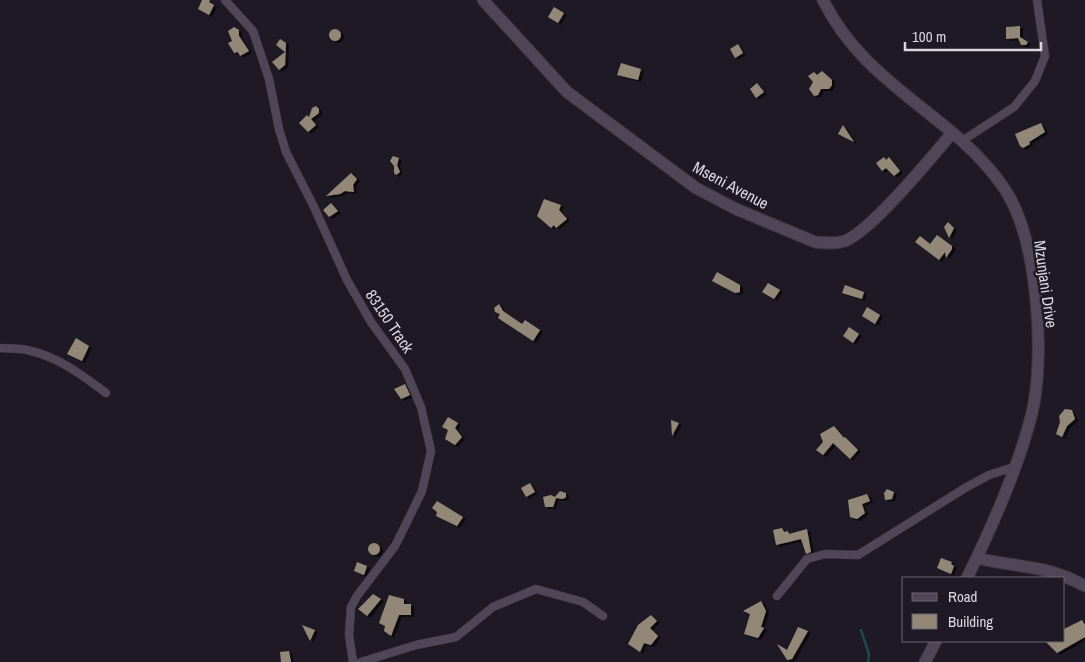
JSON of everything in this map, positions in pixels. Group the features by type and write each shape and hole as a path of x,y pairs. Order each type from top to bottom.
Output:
{"street":[{"name":"83150 Track","path":"225,0 253,30 269,78 279,129 286,152 314,207 347,280 371,322 405,369 421,407 431,451 422,491 395,546 357,596 351,607 349,635 353,662"},
{"name":"Mseni Avenue","path":"483,0 567,92 689,183 736,210 814,242 844,241 861,230 930,160 952,133"},
{"name":"Mzunjani Drive","path":"823,0 840,32 866,62 980,158 1010,198 1025,240 1031,264 1038,376 1032,414 1014,467 968,577"},
{"path":"962,141 1014,106 1035,81 1045,56 1037,0"},
{"path":"0,348 27,350 46,356 83,375 106,393"},
{"path":"777,596 807,559 825,554 858,555 964,488 989,475 1014,467"},
{"path":"977,558 1055,572 1085,586"},
{"path":"360,662 456,637 493,607 536,589 583,602 603,616"},
{"path":"925,662 935,642"}],"building":[{"path":"202,0 210,0 209,2 214,5 209,15 198,9"},
{"path":"554,7 564,13 558,23 548,17"},
{"path":"1020,26 1020,37 1028,42 1026,45 1021,45 1018,38 1006,39 1006,27"},
{"path":"234,27 239,30 239,36 249,51 240,56 238,52 234,53 228,43 232,41 228,31"},
{"path":"335,29 341,35 335,41 329,35"},
{"path":"280,39 286,43 285,65 279,70 272,62 285,52 276,45"},
{"path":"738,44 743,53 735,58 730,49"},
{"path":"621,63 641,69 638,80 617,75"},
{"path":"822,71 832,80 832,85 829,89 821,89 818,95 814,96 809,89 813,82 808,76 814,72 817,75"},
{"path":"757,83 764,92 756,98 750,89"},
{"path":"316,106 319,109 319,113 311,119 316,125 308,132 299,123 307,115 309,117 312,108"},
{"path":"1041,123 1045,132 1023,148 1020,146 1015,134"},
{"path":"843,125 854,142 838,134"},
{"path":"393,156 399,158 397,165 400,172 396,175 394,173 394,166 390,161"},
{"path":"884,157 886,160 889,157 900,171 894,176 886,168 882,171 876,163"},
{"path":"351,173 357,179 353,185 354,192 345,191 340,194 326,196"},
{"path":"544,199 561,205 559,210 567,219 556,228 554,225 551,228 537,216"},
{"path":"331,203 338,211 329,217 323,210"},
{"path":"948,222 954,228 949,238 944,227"},
{"path":"937,235 952,246 946,258 945,252 939,260 915,242 920,236 930,244"},
{"path":"717,272 740,285 740,292 735,293 712,281"},
{"path":"768,283 780,290 774,299 762,292"},
{"path":"845,285 864,292 862,299 842,293"},
{"path":"499,304 503,311 522,324 525,320 540,330 533,341 498,318 500,314 495,312 494,308"},
{"path":"867,307 880,315 875,324 862,316"},
{"path":"849,327 859,334 853,343 843,336"},
{"path":"76,338 89,346 82,361 67,354"},
{"path":"405,384 410,395 401,399 394,389"},
{"path":"1065,409 1072,410 1075,419 1067,426 1062,437 1056,434 1060,422 1059,416"},
{"path":"448,417 458,423 455,428 462,437 455,445 445,439 448,430 442,427"},
{"path":"671,420 679,423 672,436"},
{"path":"834,426 858,450 850,459 833,443 823,455 816,450 823,442 820,434"},
{"path":"530,483 535,492 526,497 521,488"},
{"path":"887,489 894,492 892,499 885,500 884,493"},
{"path":"560,491 566,493 566,497 563,499 556,498 553,507 545,507 543,497 551,495 555,497"},
{"path":"867,494 870,501 862,504 865,513 857,519 850,517 848,500"},
{"path":"437,501 463,517 457,526 436,516 437,512 432,508"},
{"path":"782,528 784,532 788,531 789,534 807,529 811,552 806,554 801,539 776,545 773,530"},
{"path":"372,543 376,543 380,549 376,555 372,555 368,551 368,547"},
{"path":"941,558 952,562 951,564 954,566 951,574 937,568"},
{"path":"357,562 367,566 364,575 354,571"},
{"path":"373,594 381,599 367,616 358,609"},
{"path":"389,595 404,599 404,604 411,604 411,615 399,615 391,636 384,631 385,626 379,623"},
{"path":"761,601 766,611 761,627 764,628 758,638 744,634 750,614 743,611"},
{"path":"651,615 657,621 650,628 658,636 651,645 644,643 640,652 628,644 638,625"},
{"path":"1082,620 1085,625 1085,637 1057,653 1046,642 1065,642 1065,628"},
{"path":"302,625 315,630 310,641"},
{"path":"798,627 808,631 792,659 787,660 777,644 787,650"},
{"path":"289,651 291,662 281,662 280,652"}],"waterway":[{"path":"861,630 869,654 868,662"}]}
